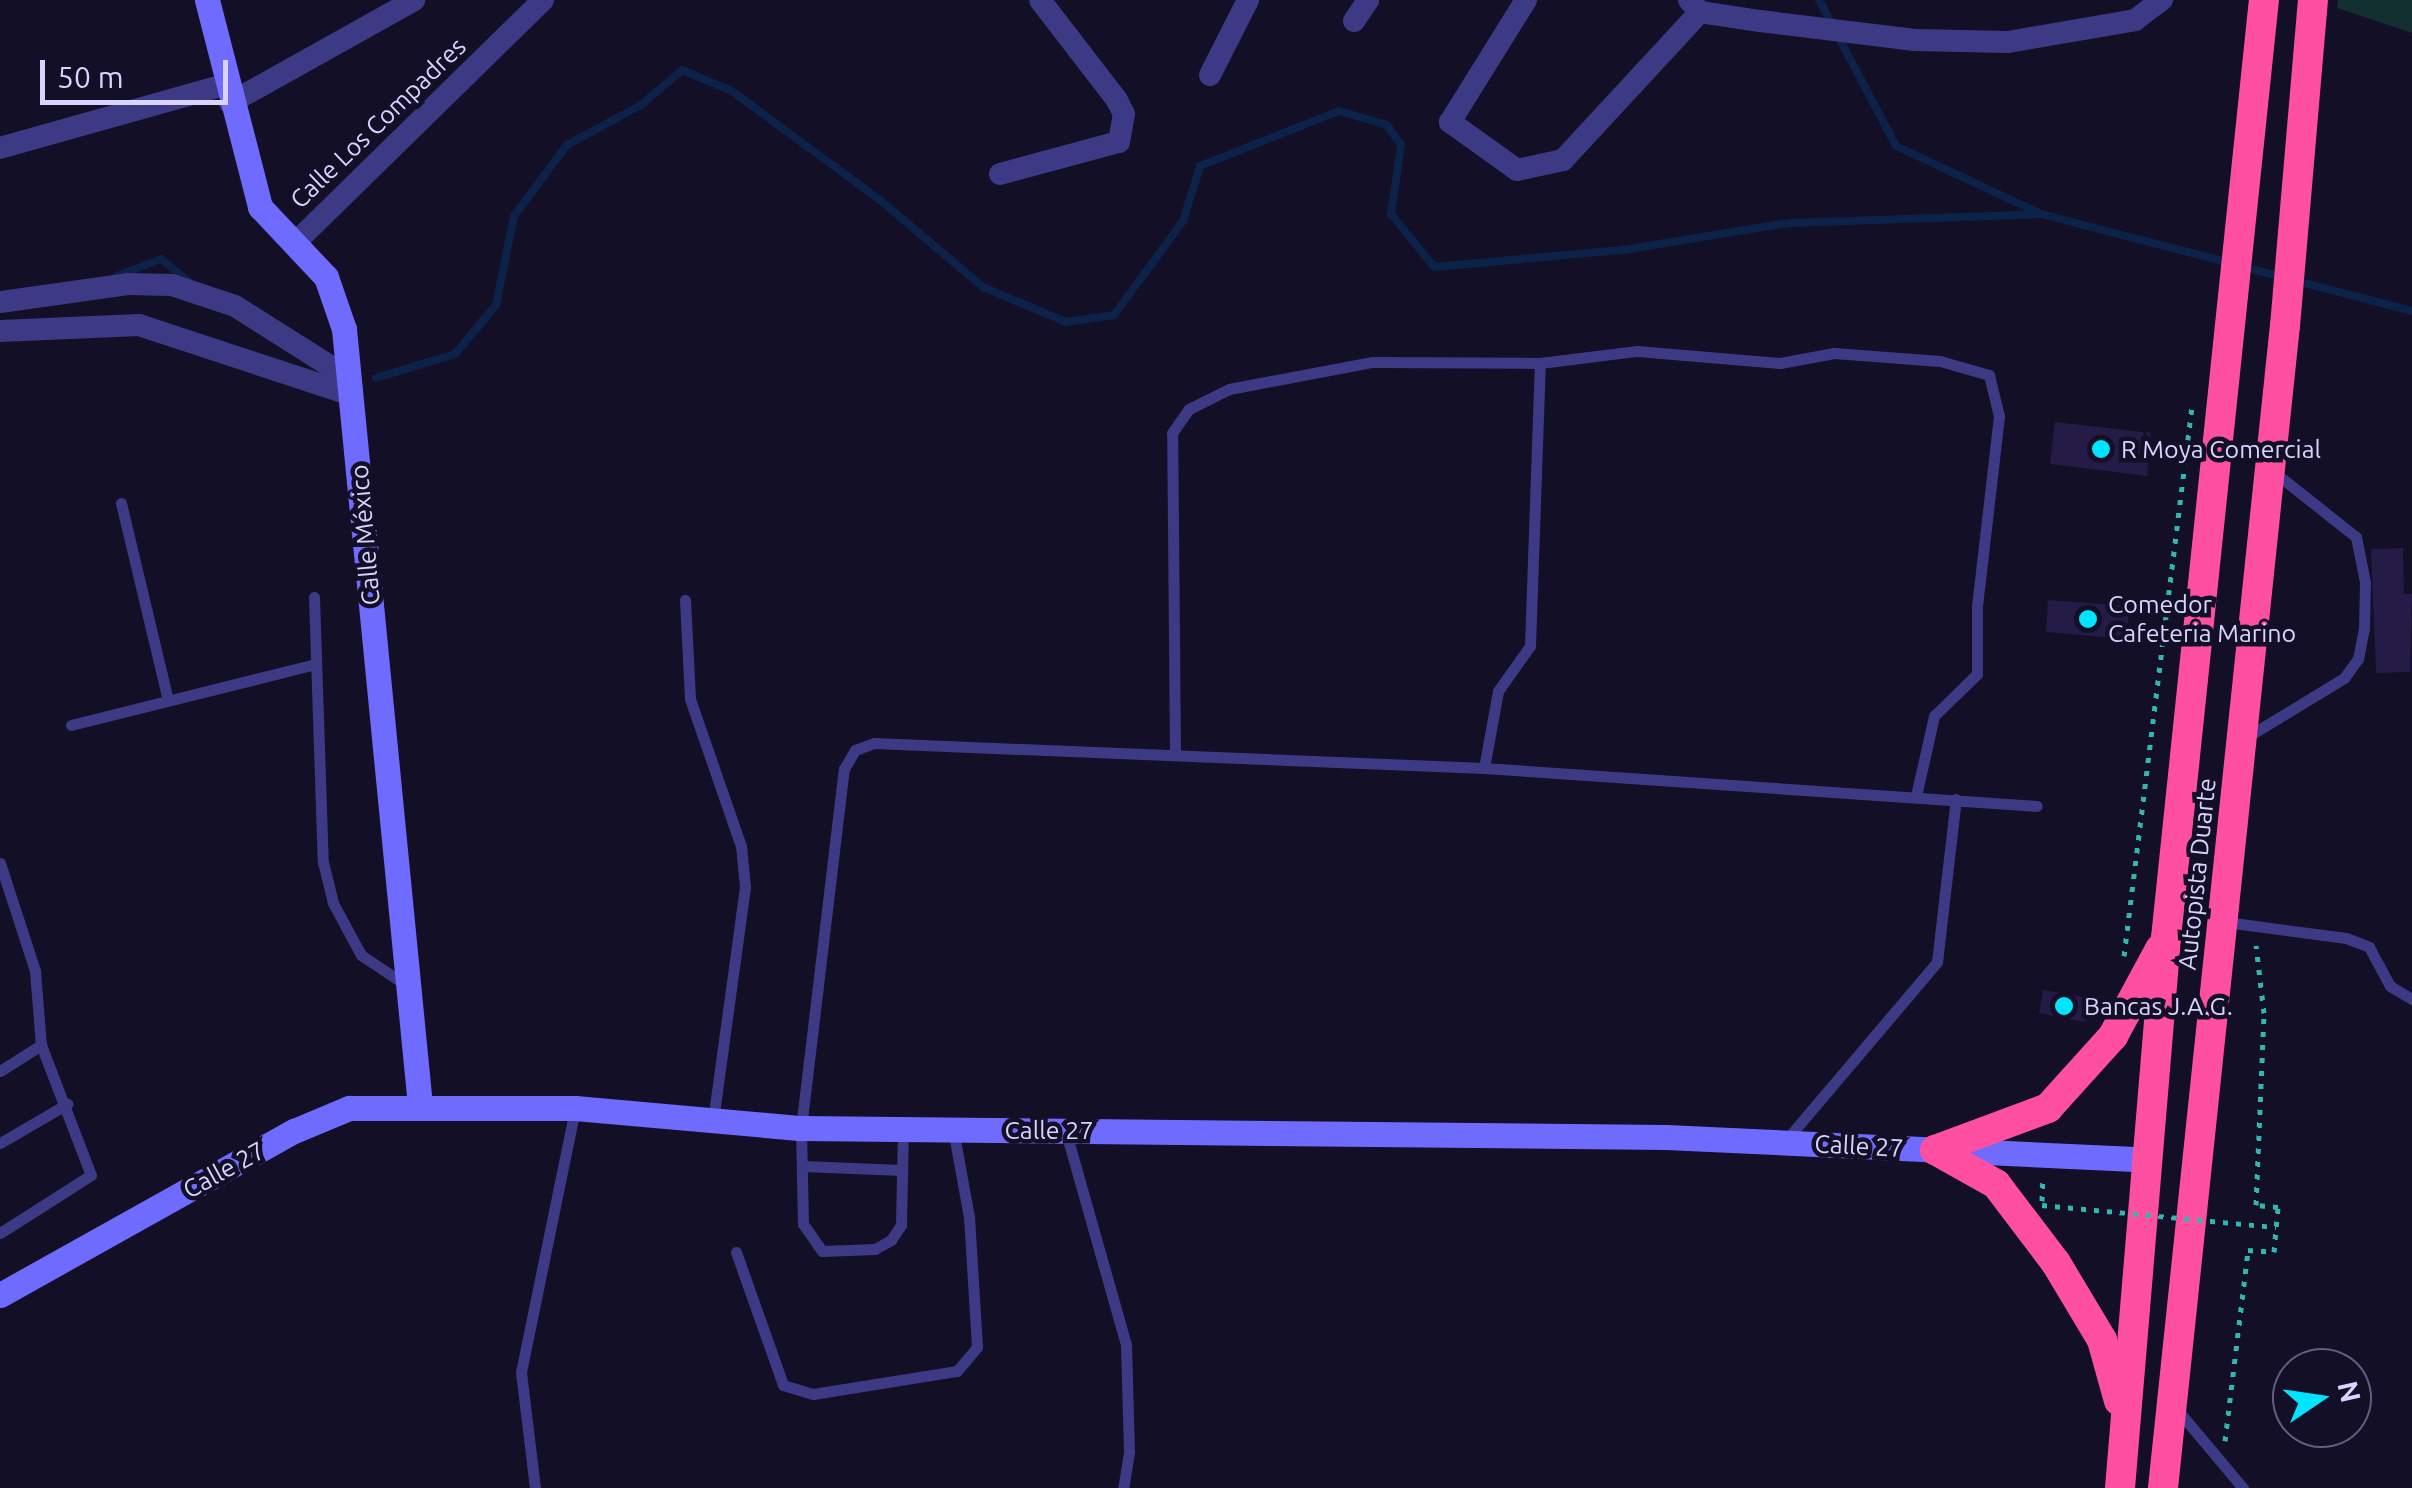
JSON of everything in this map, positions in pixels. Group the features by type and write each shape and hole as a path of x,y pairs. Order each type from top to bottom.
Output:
{"highway":[{"name":"Autopista Duarte","path":"2120,1488 2166,938 2233,328 2264,0"},
{"name":"Autopista Duarte","path":"2164,1488 2286,326 2313,0"},
{"path":"1935,1150 2048,1108 2113,1036 2166,938"},
{"path":"1935,1150 1996,1184 2056,1263 2102,1340 2124,1420"}],"street":[{"name":"Calle México","path":"207,0 260,207 326,278 344,329 420,1106"},
{"path":"0,148 229,94 414,0"},
{"name":"Calle Los Compadres","path":"296,242 543,0"},
{"path":"1000,174 1119,142 1124,114 1117,100 1040,0"},
{"path":"1210,75 1248,0"},
{"path":"1354,22 1368,0"},
{"path":"1526,0 1450,122 1517,170 1562,160 1694,6 1760,21 1915,40 2008,42 2134,20 2162,0"},
{"path":"0,302 128,284 172,285 234,306 350,381"},
{"path":"0,332 139,325 350,381"},
{"name":"Calle 27","path":"0,1294 294,1132 349,1108 575,1108 801,1128 1065,1129 1785,1143 2145,1160"}],"lane":[{"path":"1175,755 1172,433 1189,408 1230,389 1372,362 1540,363 1636,351 1780,362 1834,354 1940,361 1989,374 1999,416 1977,607 1977,674 1934,716 1916,796"},
{"path":"1484,768 1498,691 1530,646 1540,363"},
{"path":"2241,740 2344,678 2358,660 2364,629 2365,582 2356,537 2270,470"},
{"path":"121,503 168,700"},
{"path":"314,597 323,862 333,903 361,956 406,985"},
{"path":"685,600 690,698 740,846 745,887 713,1120"},
{"path":"71,725 316,664"},
{"path":"903,1129 900,1225 891,1240 875,1250 822,1251 803,1224 801,1128 844,769 854,750 874,743 1484,768 2037,806"},
{"path":"1785,1143 1936,962 1956,799"},
{"path":"0,863 35,971 41,1045 91,1174 0,1233"},
{"path":"2222,921 2346,938 2369,947 2390,986 2412,999"},
{"path":"0,1071 41,1045"},
{"path":"0,1143 67,1104"},
{"path":"535,1488 522,1372 575,1108"},
{"path":"736,1252 783,1385 813,1394 957,1370 978,1347 969,1217 953,1129"},
{"path":"1065,1129 1126,1344 1130,1452 1124,1488"},
{"path":"803,1166 902,1170"},
{"path":"2172,1403 2244,1488"}],"path":[{"path":"2123,968 2194,387"},
{"path":"2223,1463 2248,1250 2274,1252 2278,1208 2256,1204 2264,1012 2253,927"},
{"path":"2044,1155 2042,1205 2276,1226"}],"green space":[{"path":"2338,0 2412,0 2412,33 2337,8"}],"building":[{"name":"R Moya Comercial","path":"2055,422 2151,433 2147,476 2050,464"},
{"path":"2403,548 2404,594 2412,594 2410,672 2376,673 2371,549"},
{"name":"Comedor Cafeteria Marino","path":"2048,600 2129,606 2127,639 2046,632"},
{"name":"Bancas J.A.G.","path":"2043,990 2090,998 2085,1022 2039,1013"}],"waterway":[{"path":"1819,0 1896,146 2041,214 2230,263"},
{"path":"376,378 455,354 496,305 514,216 567,145 641,105 682,70 732,91 880,200 983,287 1066,322 1114,315 1183,221 1200,166 1339,111 1387,125 1401,145 1391,214 1434,267 1622,250 1789,223 2041,214"},
{"path":"117,276 161,259 188,281"},
{"path":"2243,267 2283,277"},
{"path":"2296,281 2412,311"}],"place":[{"name":"R Moya Comercial","path":"2101,449"},
{"name":"Comedor Cafeteria Marino","path":"2088,619"},
{"name":"Bancas J.A.G.","path":"2064,1006"}]}
